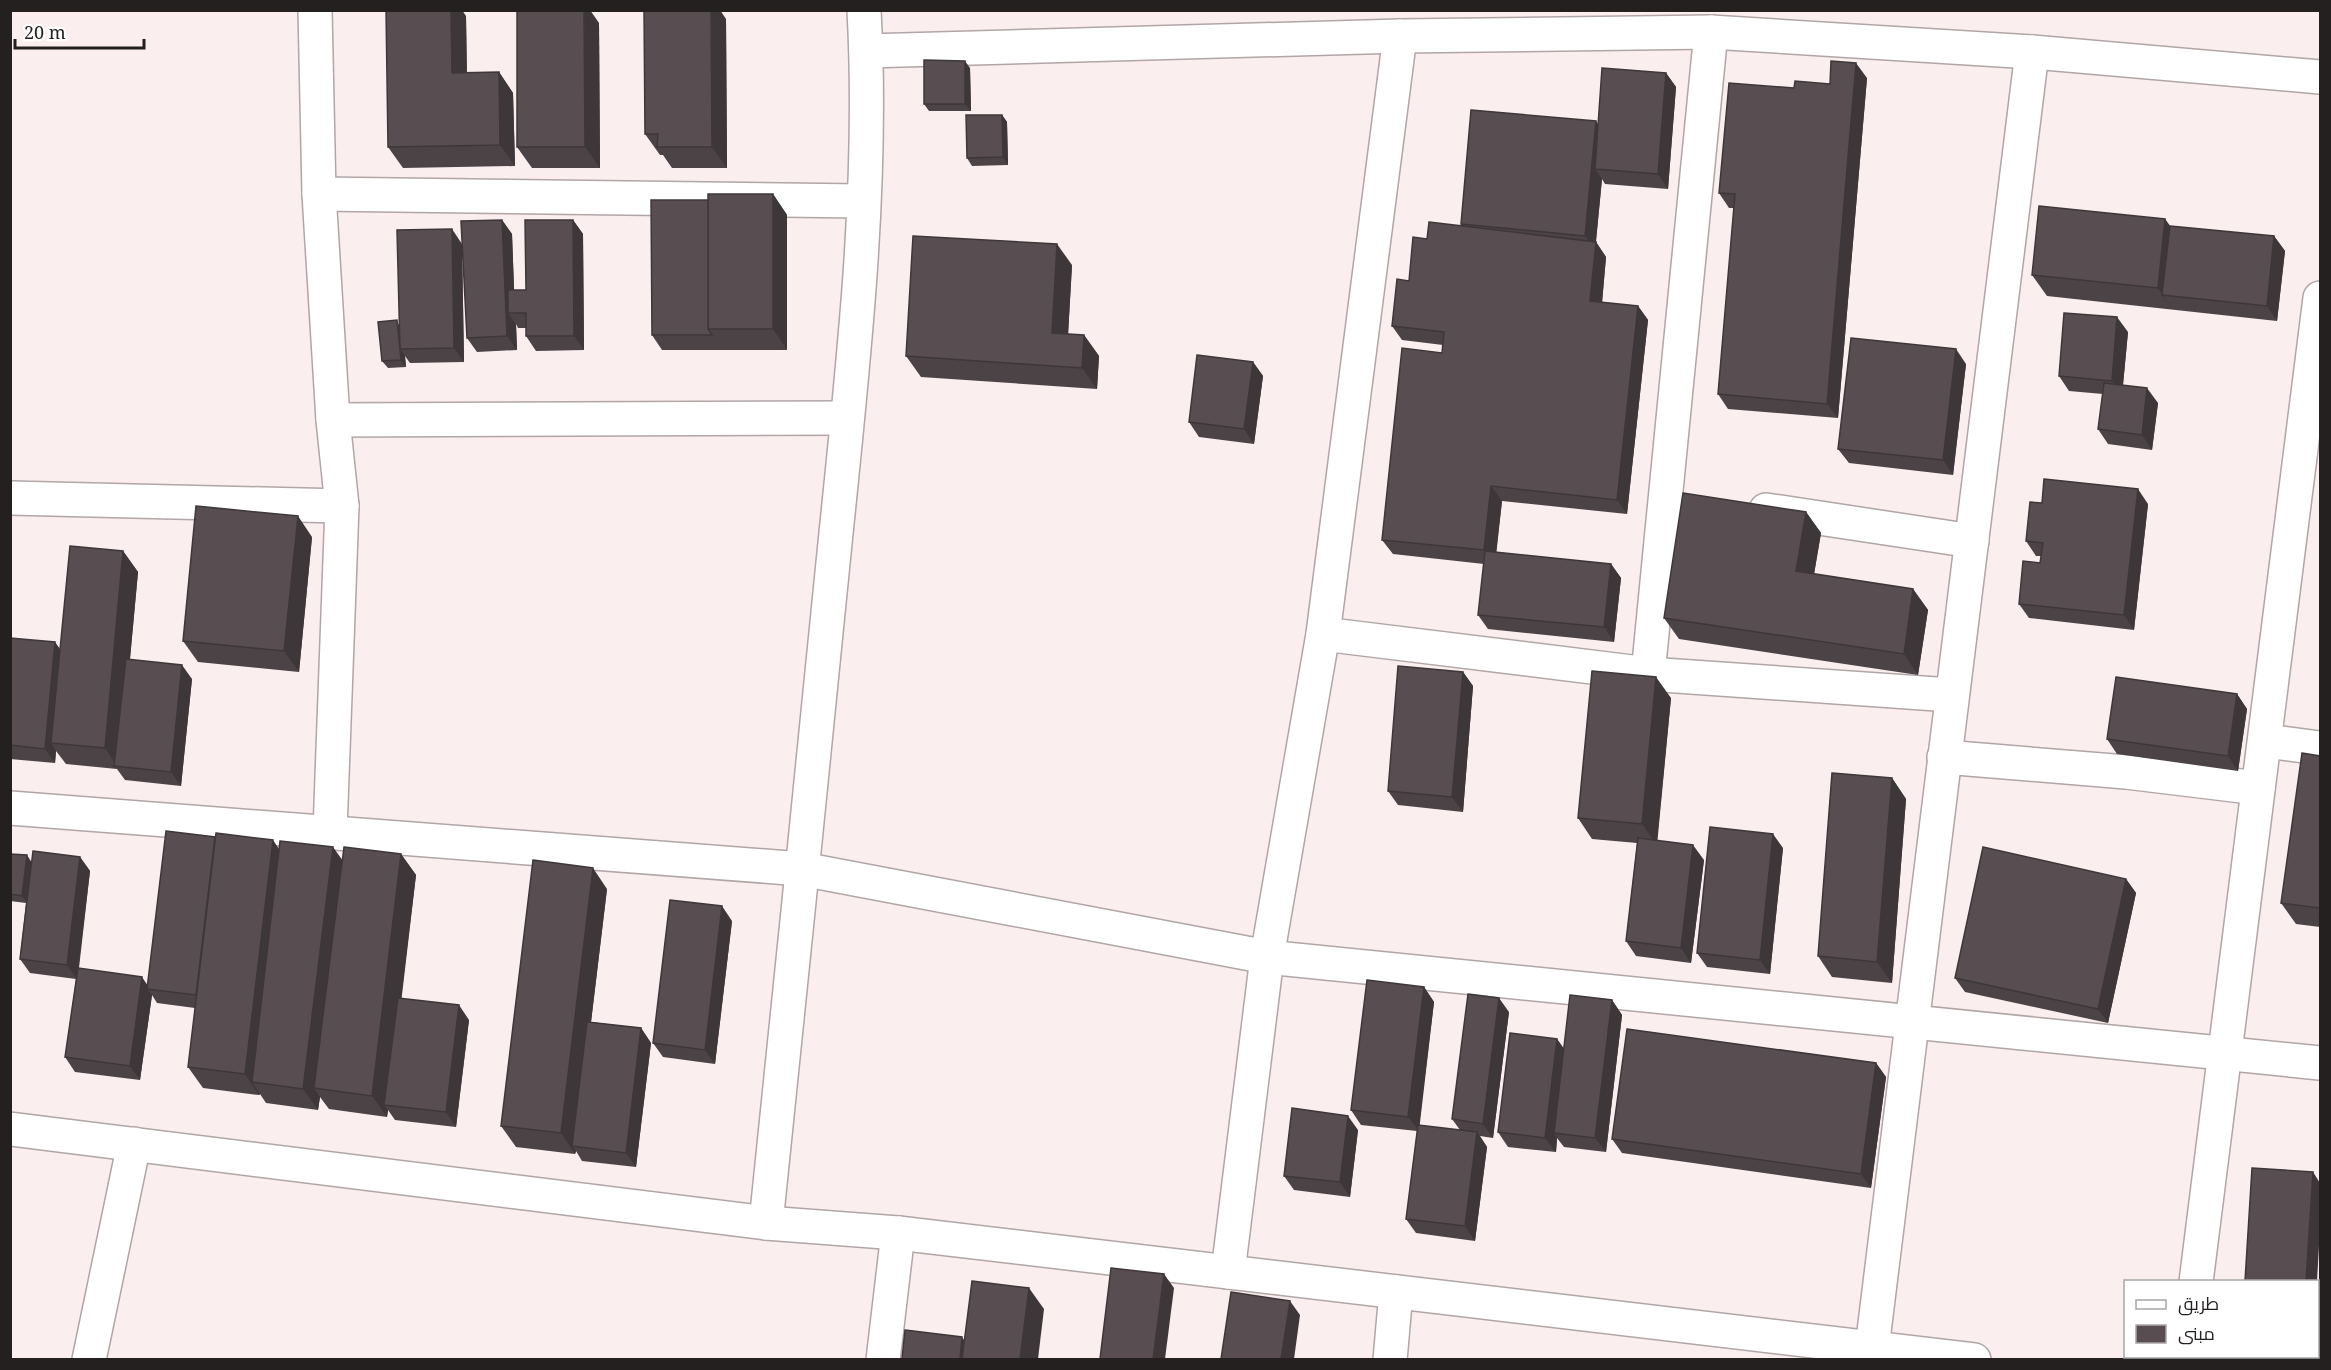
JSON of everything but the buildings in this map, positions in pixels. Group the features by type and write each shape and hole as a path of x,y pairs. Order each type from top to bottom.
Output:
{"street":[{"path":"315,10 319,194 333,420 342,506 330,831"},
{"path":"766,1222 847,418 863,201 866,51 864,10"},
{"path":"866,51 1400,36 1711,32 1849,25 2032,52 2320,77"},
{"path":"1648,674 1678,496 1711,32"},
{"path":"1228,1272 1266,957 1323,634 1400,36"},
{"path":"1872,1348 2032,52"},
{"path":"319,194 863,201"},
{"path":"2196,1280 2258,788 2266,741 2320,298"},
{"path":"333,420 847,418"},
{"path":"10,498 342,506"},
{"path":"1737,506 1972,541"},
{"path":"1323,634 1648,674 1951,695"},
{"path":"2266,741 2320,748"},
{"path":"1944,757 2126,772 2258,788"},
{"path":"10,808 802,869 1266,957 2320,1063"},
{"path":"10,1129 766,1222 898,1233 1396,1292 1755,1347 1872,1348 1974,1359"},
{"path":"89,1359 134,1144"},
{"path":"883,1359 898,1233"},
{"path":"1390,1359 1396,1292"}]}
